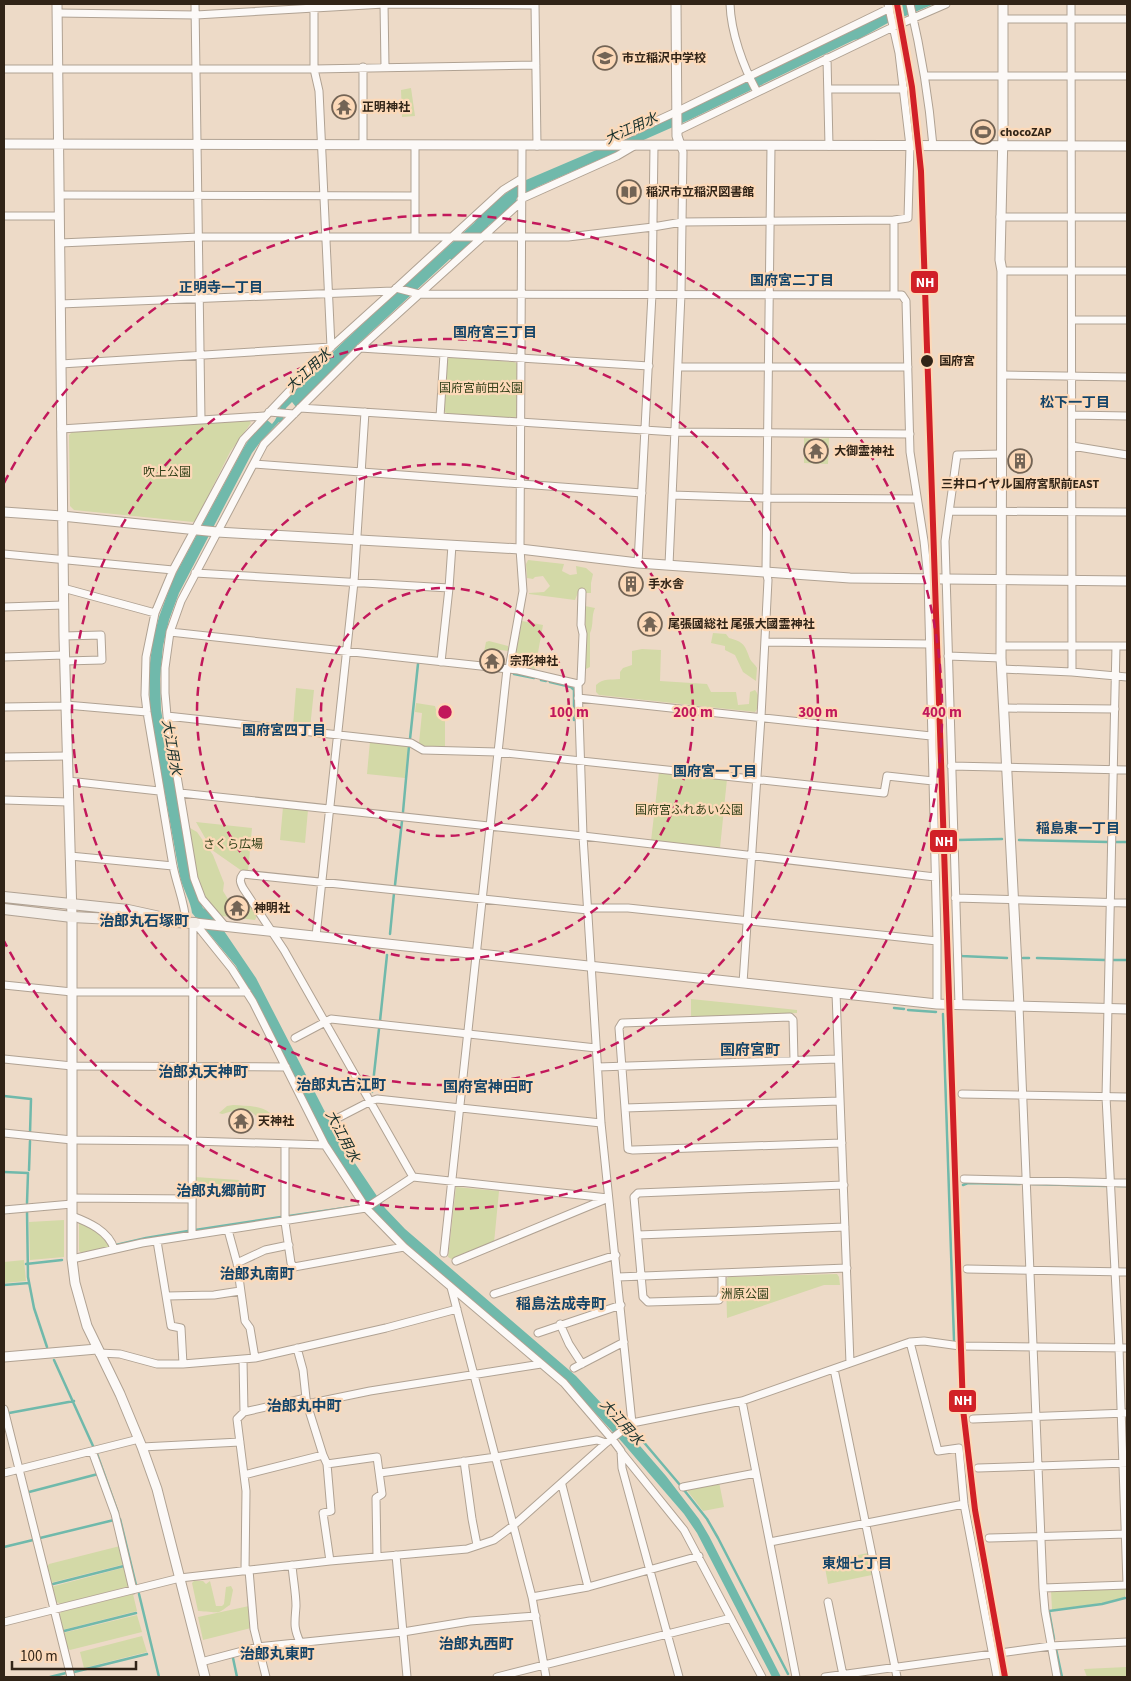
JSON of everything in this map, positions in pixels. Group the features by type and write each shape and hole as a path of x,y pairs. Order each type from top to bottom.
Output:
{"main road":[{"path":"4,897 128,910 191,923"},
{"path":"4,910 72,917 191,923"}],"street":[{"path":"196,4 201,420"},
{"path":"384,4 385,67"},
{"path":"205,1677 159,1498 140,1443 120,1394 98,1351 80,1304 72,1259 72,917 63,588 57,8 196,15 314,6 535,4 537,146"},
{"path":"669,565 681,294 683,152 677,128 676,4"},
{"path":"730,4 731,20 749,77 756,90"},
{"path":"910,4 920,42 933,146"},
{"path":"677,128 828,58 893,25 946,4"},
{"path":"1003,4 1003,133 1001,146 1000,217 1000,260 1002,271 1001,658 1019,1006 1043,1588 1057,1677"},
{"path":"1071,4 1072,672"},
{"path":"314,6 314,68 319,92 331,347"},
{"path":"60,243 199,237 568,237 682,222 894,220 908,218 910,146 904,89 889,7 678,112 603,146"},
{"path":"1003,19 1127,19"},
{"path":"828,58 829,146"},
{"path":"4,69 536,65"},
{"path":"363,67 363,145"},
{"path":"925,76 1127,76"},
{"path":"828,89 904,89"},
{"path":"4,144 1127,146"},
{"path":"414,145 415,236"},
{"path":"444,1253 489,826 508,669 523,591 520,549 522,146"},
{"path":"223,926 202,899 194,878 167,716 165,668 170,632 181,601 216,531 264,444 292,414 418,294 521,200 617,156 634,146"},
{"path":"638,563 652,294 654,146"},
{"path":"744,983 768,580 766,571 772,146"},
{"path":"192,1235 193,992 191,923 177,885 146,712 146,657 155,613 173,570 243,440 331,347 396,290 503,190 521,181"},
{"path":"59,195 415,196"},
{"path":"4,216 59,216"},
{"path":"1000,217 1127,217"},
{"path":"894,220 894,295"},
{"path":"1002,271 1127,271"},
{"path":"60,304 396,290 418,294 902,295 906,301 910,452 928,579 936,877 937,1004"},
{"path":"1072,320 1127,320"},
{"path":"61,364 331,347"},
{"path":"360,348 648,366"},
{"path":"440,417 444,354"},
{"path":"678,367 908,367"},
{"path":"1002,375 1127,376"},
{"path":"300,408 675,432 910,434"},
{"path":"316,936 354,582 365,412"},
{"path":"61,429 292,414"},
{"path":"1072,415 1127,416"},
{"path":"1072,446 1127,455"},
{"path":"959,1005 945,541 957,455 1002,454"},
{"path":"254,464 642,493"},
{"path":"672,495 767,498 917,498"},
{"path":"950,511 1127,512"},
{"path":"4,512 216,531 520,549 638,563 850,578 1127,581"},
{"path":"441,662 452,545"},
{"path":"4,554 173,570"},
{"path":"195,573 449,588"},
{"path":"63,588 155,613"},
{"path":"582,592 581,625 583,634 578,698 583,836 601,1123 632,1423"},
{"path":"4,607 64,605"},
{"path":"170,632 508,669 578,684"},
{"path":"4,657 102,660 101,635 64,636"},
{"path":"765,642 929,644"},
{"path":"1001,646 1127,646"},
{"path":"1043,1588 1127,1585 1124,1413 1106,1097 1116,646"},
{"path":"948,656 1001,658"},
{"path":"1002,669 1127,677"},
{"path":"578,698 931,736"},
{"path":"4,708 66,705 146,712"},
{"path":"1004,708 1115,709"},
{"path":"167,716 411,743 423,750 498,752 884,793 886,776 932,781"},
{"path":"4,757 67,756"},
{"path":"951,766 1127,770"},
{"path":"68,781 159,791"},
{"path":"180,793 583,836 936,877"},
{"path":"4,800 68,802"},
{"path":"70,856 173,866"},
{"path":"413,1177 273,931 243,888 240,882 244,874 588,909 628,908 937,942"},
{"path":"955,898 1127,902"},
{"path":"191,923 937,1004 1127,1009"},
{"path":"191,923 232,969 247,992 325,1145 366,1208 404,1247 564,1383 684,1530 762,1677"},
{"path":"4,985 72,992 247,992"},
{"path":"836,993 850,1363"},
{"path":"794,1060 793,1020 790,1017 622,1023 619,1028 628,1149 842,1143"},
{"path":"295,1038 331,1019 596,1048"},
{"path":"4,1059 72,1066 286,1067"},
{"path":"598,1067 838,1059"},
{"path":"962,1094 1127,1097"},
{"path":"336,1119 377,1099 601,1123"},
{"path":"625,1108 840,1100"},
{"path":"4,1132 72,1140 325,1145"},
{"path":"285,1144 285,1222 291,1263 294,1267 404,1247"},
{"path":"72,1259 157,1241 366,1208 413,1177 608,1198"},
{"path":"964,1179 1127,1183"},
{"path":"722,1273 722,1294 719,1300 648,1302 643,1297 634,1197 638,1193 844,1185"},
{"path":"456,1261 608,1198"},
{"path":"4,1210 72,1201 192,1200"},
{"path":"72,1216 91,1223 100,1230 113,1244 114,1249"},
{"path":"638,1235 845,1227"},
{"path":"228,1230 237,1263 245,1321 250,1328 255,1358"},
{"path":"157,1241 171,1326 181,1328 183,1364"},
{"path":"237,1263 264,1250 289,1245"},
{"path":"494,1294 616,1255"},
{"path":"618,1277 847,1268"},
{"path":"967,1269 1127,1272"},
{"path":"451,1287 532,1596 546,1677"},
{"path":"167,1296 214,1295 240,1291"},
{"path":"538,1333 621,1304"},
{"path":"4,1357 98,1351 120,1354 157,1364 243,1360 386,1328 457,1309"},
{"path":"560,1324 569,1344 582,1364"},
{"path":"4,1622 180,1578 377,1556 467,1549 494,1540 514,1525 632,1423 742,1401 910,1342 924,1341 960,1346 1127,1348"},
{"path":"574,1368 624,1342"},
{"path":"910,1342 938,1451 959,1448 964,1504 997,1677"},
{"path":"297,1348 303,1370 307,1401 322,1455 327,1464 332,1511 323,1513 330,1561"},
{"path":"243,1360 244,1412"},
{"path":"266,1677 257,1646 247,1570 246,1491 237,1419 244,1412 541,1364"},
{"path":"834,1369 896,1677"},
{"path":"742,1401 796,1677"},
{"path":"4,1409 71,1677"},
{"path":"973,1418 1124,1413"},
{"path":"380,1473 464,1462 597,1440 611,1440"},
{"path":"4,1473 92,1451 140,1443 240,1442"},
{"path":"92,1451 115,1514 133,1590"},
{"path":"621,1451 622,1468 679,1677"},
{"path":"244,1475 322,1455"},
{"path":"327,1464 377,1457 382,1494 376,1498 377,1556"},
{"path":"464,1462 477,1545"},
{"path":"978,1468 1125,1463"},
{"path":"683,1487 756,1473"},
{"path":"562,1485 588,1587"},
{"path":"770,1542 964,1504"},
{"path":"989,1538 1126,1534"},
{"path":"396,1555 408,1677"},
{"path":"532,1596 588,1587 699,1556"},
{"path":"292,1565 296,1606 295,1631 300,1642"},
{"path":"828,1602 843,1675"},
{"path":"201,1662 257,1646 403,1632 470,1622 536,1616"},
{"path":"497,1677 731,1618"},
{"path":"826,1677 1051,1646 1127,1642"}],"green space":[{"path":"411,88 415,116 402,117 401,90"},
{"name":"国府宮前田公園","path":"450,357 514,362 518,364 517,416 514,418 447,414 444,411 447,360"},
{"name":"吹上公園","path":"249,420 251,423 230,452 196,520 193,522 74,510 70,506 69,435 72,432"},
{"name":"大御霊神社","path":"804,438 815,439 815,458 818,459 818,439 829,438 828,464 804,463"},
{"path":"528,560 564,564 562,571 570,575 577,574 576,566 586,568 593,574 591,593 579,590 575,600 529,594 544,592 550,586 543,576 533,579 527,578 526,564"},
{"path":"585,606 595,608 590,633 590,667 586,669"},
{"path":"522,621 543,625 535,669 514,663"},
{"path":"713,633 726,634 729,638 743,645 757,668 756,681 743,672 735,655 725,650 725,646 711,643"},
{"path":"489,641 508,646 508,651 493,649 489,662 482,662 486,642"},
{"path":"642,649 661,650 660,681 707,684 711,692 736,692 738,705 749,704 750,692 755,690 759,698 757,710 755,712 599,695 596,692 596,685 601,681 620,679 620,672 623,668 632,665 632,651"},
{"path":"296,688 314,690 310,728 293,726"},
{"path":"416,703 435,706 438,716 445,717 445,747 423,746 419,743 422,713 415,712"},
{"path":"370,741 408,745 405,778 367,774"},
{"name":"国府宮ふれあい公園","path":"659,772 727,779 720,848 651,841"},
{"path":"283,807 308,810 305,843 280,840"},
{"name":"さくら広場","path":"196,822 252,828 248,872 242,871 212,850"},
{"path":"190,828 197,832 213,855 224,883 223,891 234,909 238,911 241,909 240,902 244,899 247,900 257,916 255,920 222,916 207,901 198,877"},
{"path":"691,999 797,1010 797,1013 691,1017"},
{"path":"227,1106 253,1106 266,1110 270,1113 269,1122 264,1124 247,1110 219,1113"},
{"path":"195,1177 239,1180 239,1192 195,1190"},
{"path":"456,1187 499,1191 494,1243 453,1260 448,1257"},
{"path":"64,1220 64,1257 30,1260 29,1222"},
{"path":"80,1221 90,1225 110,1243 110,1247 83,1254 79,1251"},
{"path":"24,1260 26,1281 4,1283 4,1262"},
{"name":"洲原公園","path":"837,1274 840,1285 824,1285 727,1318 726,1280 728,1277"},
{"path":"719,1482 724,1507 703,1511 686,1489"},
{"path":"120,1546 125,1564 50,1583 46,1569 49,1564"},
{"path":"868,1553 872,1575 828,1584 824,1562"},
{"path":"126,1567 130,1586 61,1604 54,1601 51,1587"},
{"path":"194,1581 203,1581 206,1584 210,1581 216,1606 224,1604 226,1587 231,1586 233,1590 230,1605 219,1612 198,1611 192,1583"},
{"path":"1126,1587 1125,1597 1102,1603 1052,1610 1051,1590"},
{"path":"133,1594 137,1611 62,1630 59,1616 61,1612"},
{"path":"249,1606 251,1628 203,1640 198,1617"},
{"path":"137,1615 142,1632 70,1650 67,1648 63,1633"},
{"path":"142,1636 147,1652 84,1668 80,1652"},
{"path":"1127,1667 1127,1677 1087,1677 1084,1669"}],"water":[{"path":"902,4 934,4 895,19 859,39 689,120 537,187 516,199 517,201 488,228 452,260 450,259 358,344 296,407 292,402 286,408 282,422 279,422 252,453 179,593 169,620 163,646 160,679 161,710 193,886 203,908 208,911 222,928 256,978 340,1141 385,1208 405,1229 576,1376 666,1476 699,1519 709,1536 781,1677 772,1677 697,1533 684,1514 566,1381 402,1240 372,1210 330,1147 236,966 192,913 180,877 150,712 149,671 153,639 173,579 251,436 267,420 272,424 284,401 330,355 474,223 491,205 526,180 601,148"}],"waterway":[{"path":"410,739 418,664"},
{"path":"514,674 534,678"},
{"path":"541,680 546,681"},
{"path":"550,682 571,687 574,690 574,720"},
{"path":"403,812 409,746"},
{"path":"395,885 402,821"},
{"path":"957,840 1002,839"},
{"path":"1019,840 1108,842"},
{"path":"1116,842 1127,842"},
{"path":"390,934 394,893"},
{"path":"961,954 961,956 1007,958"},
{"path":"380,1021 387,955"},
{"path":"1023,958 1029,958"},
{"path":"1037,958 1105,960"},
{"path":"1113,960 1127,960"},
{"path":"894,1008 904,1009"},
{"path":"908,1010 936,1012"},
{"path":"943,1014 954,1340"},
{"path":"372,1092 379,1029"},
{"path":"4,1096 31,1099 30,1133"},
{"path":"29,1170 30,1141"},
{"path":"4,1172 28,1173 27,1203"},
{"path":"963,1185 968,1183 1020,1184"},
{"path":"1032,1184 1106,1186"},
{"path":"1117,1186 1127,1186"},
{"path":"289,1216 358,1206"},
{"path":"27,1211 28,1277 34,1308 47,1347"},
{"path":"195,1230 281,1217"},
{"path":"116,1245 188,1231"},
{"path":"26,1264 62,1260"},
{"path":"4,1285 29,1283"},
{"path":"54,1360 93,1446"},
{"path":"9,1413 74,1401"},
{"name":"大江用水","path":"636,1433 680,1485"},
{"path":"97,1454 118,1513"},
{"path":"29,1492 98,1474"},
{"path":"684,1490 707,1519 718,1538 788,1674"},
{"path":"120,1519 136,1585"},
{"path":"40,1538 114,1520"},
{"path":"4,1547 33,1540"},
{"path":"53,1584 124,1566"},
{"path":"139,1594 159,1677"},
{"path":"1054,1639 1049,1611 1102,1604 1125,1598"},
{"path":"64,1631 136,1613"},
{"path":"1056,1649 1062,1677"},
{"path":"74,1672 147,1654"},
{"path":"233,1658 237,1677"},
{"path":"50,1677 66,1673"}],"railway":[{"path":"935,609 941,647"}],"transit line":[{"name":"NH","path":"897,4 912,87 921,171 963,1409 975,1510 1005,1677"}],"place":[{"name":"市立稲沢中学校","path":"605,58"},
{"name":"正明神社","path":"344,107"},
{"name":"chocoZAP","path":"983,132"},
{"name":"稲沢市立稲沢図書館","path":"629,192"},
{"name":"国府宮","path":"927,361"},
{"name":"大御霊神社","path":"816,451"},
{"name":"三井ロイヤル国府宮駅前EAST","path":"1020,461"},
{"name":"手水舎","path":"631,584"},
{"name":"尾張國総社 尾張大國霊神社","path":"650,624"},
{"name":"宗形神社","path":"492,661"},
{"name":"神明社","path":"237,908"},
{"name":"天神社","path":"241,1121"}],"district":[{"name":"国府宮二丁目","path":"792,280"},
{"name":"正明寺一丁目","path":"221,287"},
{"name":"国府宮三丁目","path":"495,332"},
{"name":"松下一丁目","path":"1075,402"},
{"name":"国府宮四丁目","path":"284,730"},
{"name":"国府宮一丁目","path":"715,771"},
{"name":"稲島東一丁目","path":"1078,828"},
{"name":"治郎丸石塚町","path":"144,921"},
{"name":"国府宮町","path":"750,1050"},
{"name":"治郎丸天神町","path":"203,1072"},
{"name":"治郎丸古江町","path":"341,1085"},
{"name":"国府宮神田町","path":"488,1087"},
{"name":"治郎丸郷前町","path":"221,1191"},
{"name":"治郎丸南町","path":"257,1274"},
{"name":"稲島法成寺町","path":"561,1304"},
{"name":"治郎丸中町","path":"304,1406"},
{"name":"東畑七丁目","path":"857,1563"},
{"name":"治郎丸西町","path":"476,1644"},
{"name":"治郎丸東町","path":"277,1654"}]}
